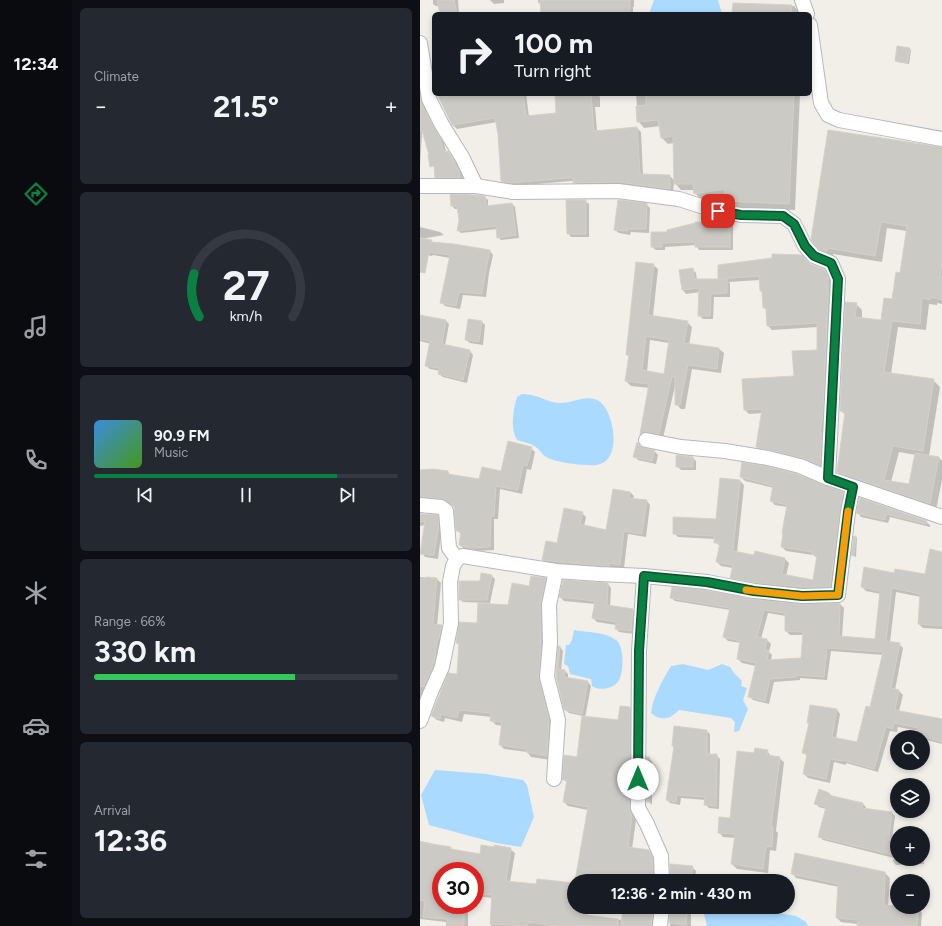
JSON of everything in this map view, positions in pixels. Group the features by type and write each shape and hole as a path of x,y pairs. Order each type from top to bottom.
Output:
{"street":[{"path":"802,0 805,12"},
{"path":"812,39 821,102 828,114 839,120 942,139"},
{"path":"420,43 429,99 442,125 462,157 476,186"},
{"path":"420,186 476,186 513,192 618,191 678,199 707,208 741,215 783,216 794,224 805,246 814,256 831,263 838,279 828,478"},
{"path":"646,440 681,447 726,451 768,458 800,466 853,487 942,517"},
{"path":"420,721 442,667 451,623 450,582 453,566 457,559 463,556 556,571 644,576 707,582 754,591 802,596 838,595 848,512 853,487"},
{"path":"420,506 441,507 446,511 449,548 457,559"},
{"path":"554,779 558,720 547,677 550,643 549,604 556,571"},
{"path":"644,576 639,651 638,808 647,824 661,856 662,874"},
{"path":"660,926 661,914"}],"water":[{"path":"654,0 718,0 721,12 650,12"},
{"path":"522,394 532,395 556,403 566,403 588,398 597,400 603,404 608,412 613,434 611,454 605,462 596,465 565,463 548,458 533,445 517,440 513,430 513,413 517,397"},
{"path":"574,630 606,635 619,643 622,652 622,669 620,678 612,687 604,689 595,688 592,686 591,679 570,674 568,666 564,664 566,645 569,645 572,640"},
{"path":"683,664 708,670 722,664 730,667 742,681 741,686 747,688 743,700 748,709 739,731 734,732 735,722 731,718 679,710 672,716 666,718 659,718 651,713 661,683 671,666"},
{"path":"435,770 486,774 523,780 527,785 534,817 521,847 496,843 429,825 421,795"},
{"path":"704,914 784,914 796,916 806,922 808,926 707,926"}],"building":[{"path":"437,0 454,0 457,12 440,12"},
{"path":"540,0 630,0 629,12 541,12"},
{"path":"733,3 792,5 791,12 732,12"},
{"path":"897,46 910,48 907,63 895,61"},
{"path":"438,96 523,96 526,116 556,113 555,96 591,96 594,131 637,127 640,174 670,175 670,189 618,182 573,183 573,178 510,183 501,181 498,134 495,118 452,125"},
{"path":"646,96 794,96 789,204 725,201 725,189 694,194 693,184 674,184 673,136 661,138 658,120 637,122 636,106 646,105"},
{"path":"420,97 421,103 440,138 444,152 448,151 459,171 460,178 435,178 434,166 430,167 429,155 422,130 420,131"},
{"path":"828,130 942,147 942,262 940,277 942,278 942,300 931,297 930,300 922,298 920,324 892,321 884,372 934,379 923,451 893,446 884,480 909,484 915,453 939,457 930,504 837,472 845,412 840,411 845,302 857,303 855,317 881,320 884,298 892,299 896,272 900,273 907,226 881,222 875,256 827,248 827,252 819,249 812,241 811,239"},
{"path":"450,194 485,196 486,206 512,203 516,235 497,238 496,226 457,231 459,221 457,206 451,206"},
{"path":"566,200 586,200 586,234 567,234"},
{"path":"618,200 647,203 646,229 627,229 627,231 614,230"},
{"path":"719,219 730,221 730,247 695,247 695,242 662,243 662,247 651,247 651,232 667,232 667,230 695,222 720,223"},
{"path":"420,238 432,240 431,242 490,250 482,294 459,292 456,306 440,303 450,255 429,252 425,273 420,272"},
{"path":"772,254 802,255 810,264 825,270 828,277 823,415 820,432 822,435 820,465 802,458 756,447 762,409 744,410 742,379 794,376 792,351 817,350 817,323 767,326 766,308 763,308 759,276 718,279 718,265 772,258"},
{"path":"636,262 654,264 648,315 688,321 684,343 719,348 717,369 688,365 680,405 675,405 675,377 672,377 659,434 647,432 640,434 649,384 625,381 629,355 626,355","holes":["646,336 669,340 664,374 642,370"]},
{"path":"693,268 694,279 727,279 727,293 711,294 710,316 698,316 699,288 682,290 679,270"},
{"path":"420,315 446,320 442,344 470,350 463,380 438,374 439,368 425,366 430,341 420,339"},
{"path":"468,319 482,321 479,342 465,340"},
{"path":"508,441 532,447 527,466 523,465 518,490 496,486 494,516 491,516 490,547 471,548 459,545 461,531 456,531 454,507 446,500 420,497 420,470 433,469 448,471 448,474 479,479 482,467 501,471"},
{"path":"637,442 644,448 655,450 652,461 633,457"},
{"path":"676,455 693,457 693,467 676,467"},
{"path":"742,462 766,466 797,474 843,492 830,587 802,587 755,583 730,578 733,565 716,562 720,543 714,543 714,536 673,534 673,517 716,519 720,478 740,480 733,551 754,555 755,551 785,558 782,574 813,580 817,555 812,554 812,552 781,547 787,505 770,501 773,486 740,477"},
{"path":"613,489 630,492 629,498 647,500 642,534 624,531 620,565 609,563 609,566 599,566 542,560 546,541 557,543 564,508 583,512 580,524 606,530"},
{"path":"860,498 927,521 926,524 886,514 885,520 856,513"},
{"path":"420,514 438,515 439,530 434,555 420,554 425,521 420,522"},
{"path":"854,536 856,536 854,556 851,555"},
{"path":"930,549 942,552 942,626 918,624 920,594 892,588 886,641 900,643 891,688 899,690 895,710 942,719 942,742 930,739 930,730 918,730 918,728 894,723 893,729 886,727 874,769 842,760 830,759 826,779 803,774 807,754 802,753 809,723 807,723 810,705 837,709 832,737 857,742 866,706 870,707 883,652 827,648 824,677 796,675 796,677 770,679 765,701 748,697 756,663 737,659 740,641 723,637 730,608 670,598 672,587 706,590 753,599 801,604 840,603 839,636 875,639 880,591 861,587 864,567 894,573 895,569 925,574","holes":["764,610 785,613 785,631 803,632 801,658 767,660 769,650 765,650 767,639 757,637"]},
{"path":"481,573 492,575 487,600 459,600 459,581 480,581"},
{"path":"531,576 546,578 541,605 539,677 549,721 547,756 526,752 526,749 499,745 502,722 490,721 491,713 459,710 457,718 441,714 440,719 431,716 448,673 457,674 459,643 456,643 459,622 477,623 478,603 508,605 512,583 529,586"},
{"path":"426,577 437,578 433,624 442,625 437,642 434,664 424,687 420,686 420,579 426,579"},
{"path":"563,580 608,583 607,605 633,609 631,631 615,629 616,622 592,618 595,601 559,597"},
{"path":"558,646 560,646 558,669 565,670 564,677 588,681 582,714 564,710 556,676"},
{"path":"620,706 630,707 630,808 632,815 628,847 649,850 653,858 653,874 576,874 588,807 563,802 567,780 562,780 564,755 577,757 582,716 618,720"},
{"path":"674,726 707,730 707,754 717,754 716,806 704,805 705,797 677,795 676,802 666,800 674,746 672,746"},
{"path":"755,748 768,750 767,755 780,757 771,827 773,827 772,847 766,846 763,869 731,864 735,834 718,833 719,817 730,818 737,751 754,753"},
{"path":"647,757 649,757 649,802 647,802"},
{"path":"819,789 829,793 828,795 863,803 862,808 890,812 890,818 891,818 889,838 890,854 818,837 826,807 814,804"},
{"path":"420,842 480,854 481,845 494,847 494,845 511,848 506,881 536,884 537,879 567,882 567,914 618,919 618,926 557,926 528,922 527,926 490,924 492,895 484,894 484,862 432,862 432,914 464,914 464,925 447,925 447,919 423,917 425,901 420,900"},
{"path":"795,853 885,872 884,905 890,906 890,914 918,914 917,926 857,926 858,920 836,918 838,884 791,874"},
{"path":"670,864 693,866 692,874 670,874"},
{"path":"622,914 653,914 652,926 621,926"},
{"path":"670,914 687,914 686,925 669,923"}],"slow traffic":[{"path":"746,590 802,596 838,595 848,511"}],"route":[{"path":"638,779 639,651 644,576 707,582 754,591 802,596 838,595 848,512 853,487 828,478 838,279 831,263 814,256 805,246 794,224 783,216 741,215 718,211"}]}
